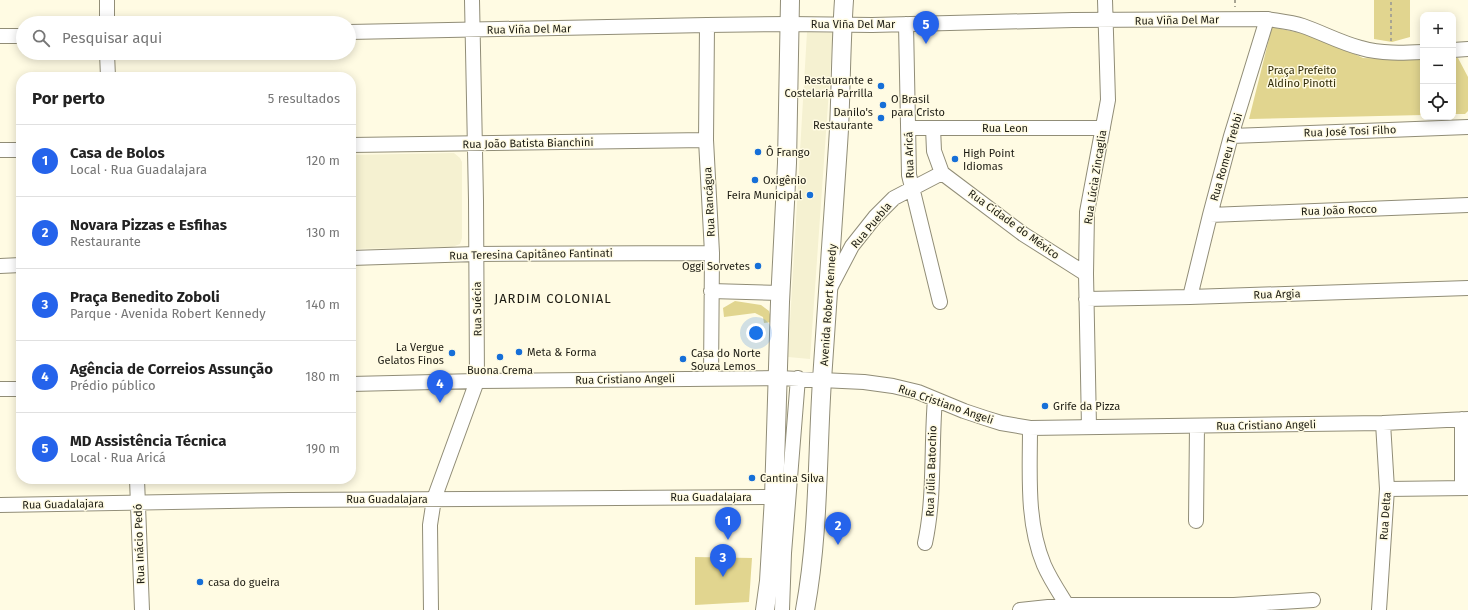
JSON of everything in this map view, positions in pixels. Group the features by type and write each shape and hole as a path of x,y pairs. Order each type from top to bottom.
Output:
{"main road":[{"path":"765,610 769,581 774,497 780,293 787,163 790,0"},
{"name":"Avenida Robert Kennedy","path":"805,610 811,576 818,495 822,380 834,222 840,115 844,0"}],"street":[{"path":"107,0 107,16"},
{"name":"Rua Suécia","path":"431,610 430,525 434,499 477,381 472,0"},
{"name":"Rua Lúcia Zincaglia","path":"1089,427 1086,299 1087,212 1108,100 1105,0"},
{"name":"Rua Viña Del Mar","path":"356,32 706,25 1266,19 1302,25 1346,44 1362,49 1391,54 1420,52"},
{"name":"Rua Romeu Trebbi","path":"1190,297 1231,136 1266,19"},
{"name":"Rua Aricá","path":"906,24 908,169 940,302"},
{"name":"Rua Rancágua","path":"706,25 706,140 712,253 711,378"},
{"path":"0,36 16,36"},
{"path":"1456,50 1468,49"},
{"path":"107,60 108,72"},
{"name":"Rua José Tosi Filho","path":"1231,136 1468,127"},
{"name":"Rua Leon","path":"908,128 1103,128"},
{"path":"933,128 934,151 942,173"},
{"name":"Rua João Batista Bianchini","path":"356,145 706,140"},
{"path":"0,150 16,150"},
{"name":"Rua Aricá","path":"912,189 942,173"},
{"name":"Rua Cidade do México","path":"942,173 1023,234 1086,274"},
{"name":"Rua Puebla","path":"828,291 852,246 864,230 894,198 912,189"},
{"name":"Rua João Rocco","path":"1210,215 1468,205"},
{"name":"Rua Teresina Capitâneo Fantinati","path":"356,258 476,254 712,253"},
{"path":"0,266 16,265"},
{"name":"Rua Argia","path":"1086,299 1468,288"},
{"path":"711,291 780,293"},
{"name":"Rua Cristiano Angeli","path":"356,384 711,378 798,378 864,382 893,386 918,392 964,411 1001,423 1030,428 1383,423 1465,419"},
{"path":"782,610 785,545 798,378"},
{"path":"0,389 16,389"},
{"name":"Rua Júlia Batochio","path":"925,543 929,525 931,502 932,437 935,398"},
{"path":"1387,489 1465,488 1465,419"},
{"name":"Rua Delta","path":"1379,610 1387,489 1383,423"},
{"path":"1196,521 1197,426"},
{"path":"1030,428 1031,505 1037,545 1051,578 1068,607"},
{"name":"Rua Inácio Pedó","path":"137,484 142,610"},
{"name":"Rua Guadalajara","path":"0,505 282,500 774,497"},
{"path":"1020,610 1068,607 1235,607 1313,600"}],"path":[{"path":"1391,0 1391,54"}],"shaded area":[{"name":"Feira Municipal","path":"807,32 833,33 810,359 788,357"},
{"path":"454,153 460,158 462,162 462,238 460,244 452,247 356,249 356,155"}],"green space":[{"path":"1374,0 1410,0 1410,37 1392,42 1374,39"},
{"name":"Praça Prefeito Aldino Pinotti","path":"1272,27 1319,37 1363,58 1420,60 1420,115 1249,119"},
{"path":"1456,58 1458,58 1468,77 1468,111 1465,114 1456,114"},
{"path":"735,301 761,305 769,311 772,322 764,323 763,317 755,313 724,317 723,308"},
{"path":"695,557 752,558 749,602 695,605"}],"place":[{"name":"MD Assistência Técnica","path":"926,44"},
{"name":"Restaurante e Costelaria Parrilla","path":"881,86"},
{"name":"O Brasil para Cristo","path":"883,105"},
{"name":"Danilo's Restaurante","path":"881,118"},
{"name":"Ô Frango","path":"758,152"},
{"name":"High Point Idiomas","path":"955,159"},
{"name":"Oxigênio","path":"755,180"},
{"name":"Feira Municipal","path":"810,195"},
{"name":"Oggi Sorvetes","path":"758,266"},
{"name":"Meta & Forma","path":"519,352"},
{"name":"La Vergue Gelatos Finos","path":"452,353"},
{"name":"Buona Crema","path":"500,357"},
{"name":"Casa do Norte Souza Lemos","path":"683,359"},
{"name":"Agência de Correios Assunção","path":"440,403"},
{"name":"Grife da Pizza","path":"1045,406"},
{"name":"Cantina Silva","path":"752,478"},
{"name":"Casa de Bolos","path":"728,540"},
{"name":"Novara Pizzas e Esfihas","path":"838,545"},
{"name":"Praça Benedito Zoboli","path":"723,577"},
{"name":"casa do gueira","path":"200,582"}],"district":[{"name":"JARDIM COLONIAL","path":"553,298"}]}
